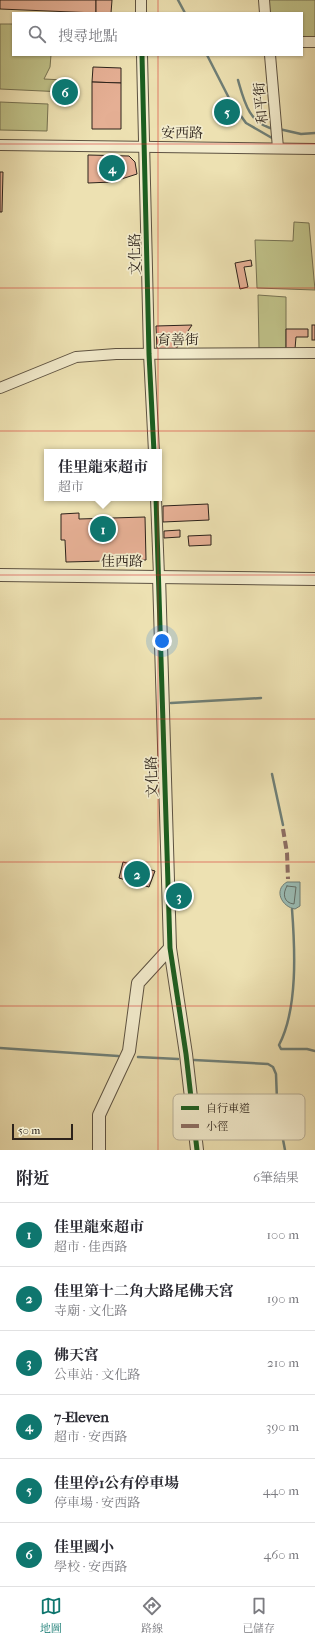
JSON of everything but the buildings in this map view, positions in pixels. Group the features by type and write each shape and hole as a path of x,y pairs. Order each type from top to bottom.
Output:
{"street":[{"path":"140,0 141,12"},
{"path":"264,0 265,12"},
{"path":"303,42 315,42"},
{"name":"文化路","path":"142,56 149,354 154,449"},
{"name":"和平街","path":"270,56 278,148"},
{"name":"安西路","path":"0,145 315,149"},
{"name":"育善街","path":"0,388 76,357 116,354 315,353"},
{"name":"文化路","path":"156,501 170,948 191,1094"},
{"name":"佳西路","path":"0,575 315,579"},
{"path":"100,1150 99,1115 129,1051 138,983 170,948"},
{"name":"文化路","path":"196,1140 197,1150"}],"green space":[{"path":"268,0 315,0 315,38 303,38 303,12 269,12"},
{"path":"0,24 12,24 12,56 51,56 50,67 44,79 64,80 64,92 0,89"},
{"path":"0,102 48,104 47,131 0,130"},
{"path":"294,222 309,223 315,290 257,288 255,240 293,241"},
{"path":"258,295 286,297 286,349 259,349"}],"water":[{"path":"287,882 300,882 300,906 295,909 286,905 281,898 281,889"}],"waterway":[{"path":"178,0 184,12"},
{"path":"208,56 231,102 246,123 272,138"},
{"path":"238,80 245,103 253,117 259,122 274,129"},
{"path":"279,129 301,134 315,133"},
{"path":"171,703 261,698"},
{"path":"272,774 283,825"},
{"path":"292,909 294,978 289,1014 279,1045 281,1049 307,1049 315,1051"},
{"path":"0,1048 118,1056"},
{"path":"138,1057 178,1059"},
{"path":"194,1060 268,1064 273,1067 276,1074 277,1094"},
{"path":"283,1140 285,1150"}],"marked path":[{"path":"283,829 287,853 288,879"}],"cycle path":[{"path":"142,56 149,354 154,449"},
{"path":"156,501 170,948 191,1094"},
{"path":"196,1140 197,1150"}],"place":[{"name":"佳里國小","path":"65,92"},
{"name":"佳里停1公有停車場","path":"227,112"},
{"name":"7-Eleven","path":"112,168"},
{"name":"佳里龍來超市","path":"103,529"},
{"name":"佳里第十二角大路尾佛天宮","path":"137,874"},
{"name":"佛天宮","path":"179,896"}]}
